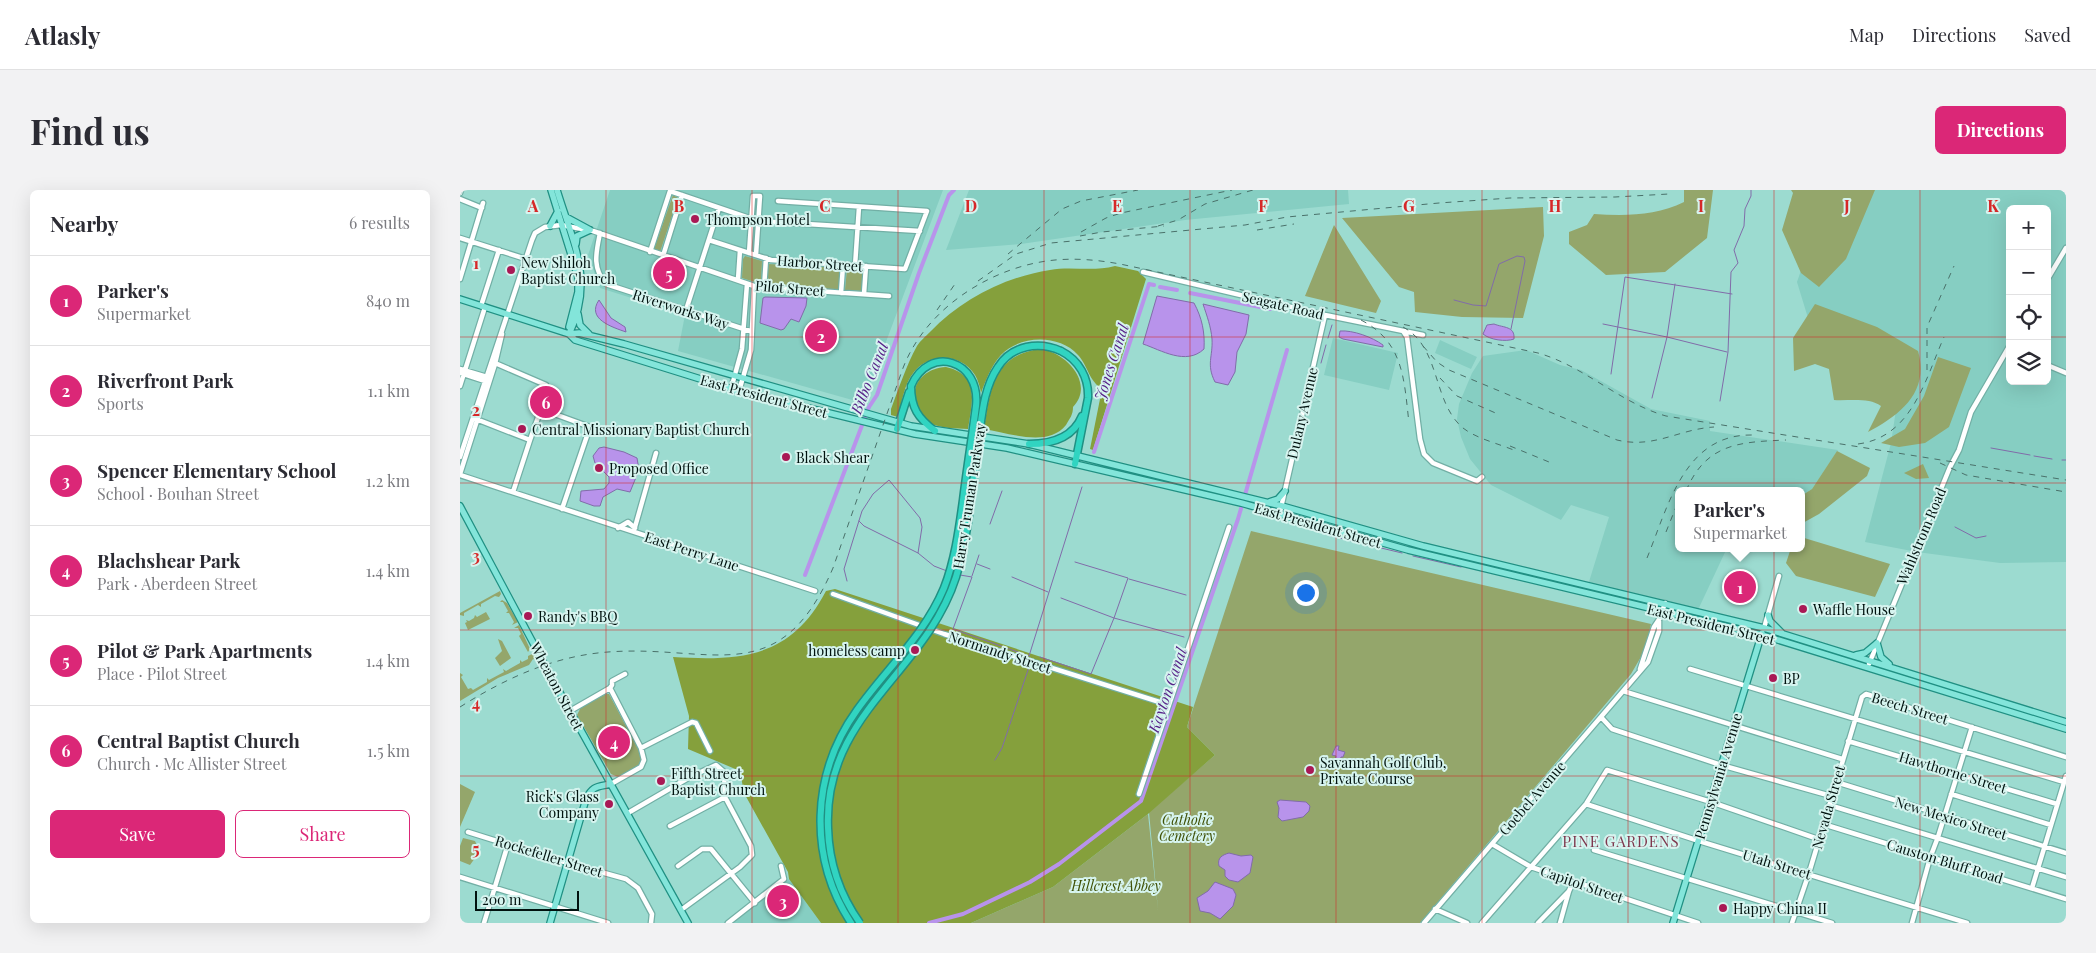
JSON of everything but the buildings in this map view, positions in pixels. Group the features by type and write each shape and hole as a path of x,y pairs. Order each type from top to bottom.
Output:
{"highway":[{"name":"Harry Truman Parkway","path":"860,923 838,883 829,846 828,808 832,783 839,758 850,735 864,714 928,635 951,590 965,542 985,399 994,374 1005,358 1022,348 1041,345 1061,351 1071,357 1082,370 1087,382 1088,398"},
{"name":"Harry Truman Parkway","path":"850,923 831,886 824,860 820,821 824,781 843,731 862,704 914,641 928,620 944,587 957,540 976,406 977,392 973,379 964,370 950,363 938,362 926,367 916,376 911,386"},
{"path":"898,426 911,386"},
{"path":"911,386 914,409 919,418 935,431"},
{"path":"1029,444 1048,443 1067,434 1081,419 1088,398"},
{"path":"1075,464 1088,398"}],"main road":[{"path":"551,190 581,268"},
{"path":"557,190 565,215 565,226 578,276 578,292 569,324 569,334"},
{"path":"550,226 558,211"},
{"path":"565,215 571,221 590,230"},
{"path":"569,334 582,297 581,268 576,238 590,230"},
{"name":"East President Street","path":"460,299 569,334 579,333 591,336 874,415 930,437 1007,448 1244,500 1269,502 1281,509 1330,528 1408,550 1762,635 2066,730"},
{"path":"578,312 580,325 591,336"},
{"name":"East President Street","path":"569,334 575,340 739,391 872,423 1029,444 1244,500 1764,628 2066,722"},
{"path":"1269,502 1278,499 1285,491"},
{"name":"Wheaton Street","path":"460,506 570,711 628,812 688,923"},
{"name":"Wheaton Street","path":"460,515 470,527"},
{"path":"1330,528 1353,533 1360,529"},
{"path":"1768,615 1770,621 1784,634"},
{"name":"Pennsylvania Avenue","path":"1673,923 1734,726 1744,686 1764,628"},
{"path":"1850,655 1860,656 1877,643 1881,657 1894,668"},
{"path":"550,923 586,799 591,790 612,784"}],"street":[{"path":"650,252 670,191 758,221 920,231 927,211 778,201"},
{"path":"663,256 682,195"},
{"path":"749,253 753,196 760,196 756,255"},
{"path":"460,199 483,205 460,279"},
{"path":"855,266 859,207"},
{"path":"686,310 719,208"},
{"path":"541,408 590,427 562,510 460,474 462,459 502,329 535,233 550,226"},
{"name":"Pilot Street","path":"550,226 590,230 754,287 890,296"},
{"name":"Harbor Street","path":"708,240 766,258 843,266 905,269 920,231"},
{"name":"Riverworks Way","path":"600,233 595,265 606,284 750,331"},
{"path":"460,238 526,258"},
{"path":"2051,273 2066,248"},
{"path":"460,386 499,250"},
{"path":"738,280 740,250"},
{"path":"764,288 766,258"},
{"path":"841,293 843,266"},
{"path":"864,294 866,266"},
{"name":"Seagate Road","path":"1143,272 1326,315 1423,335"},
{"path":"731,389 741,353 747,284"},
{"path":"739,391 751,350 750,331 754,287"},
{"name":"Dulany Avenue","path":"1281,509 1326,315"},
{"path":"487,380 495,363 502,329"},
{"path":"1404,331 1420,439 1424,454 1433,463 1476,481 1482,477"},
{"name":"Wahlstrom Road","path":"1867,667 1959,450 1971,412 2006,353"},
{"path":"495,363 546,385 539,405 541,408 513,492"},
{"path":"2051,367 2066,373"},
{"path":"460,369 464,373 487,380"},
{"path":"475,419 530,440"},
{"path":"635,530 656,454"},
{"name":"East Perry Lane","path":"562,510 618,528 635,530 815,591"},
{"path":"618,528 628,522 635,530"},
{"path":"1139,794 1229,527"},
{"path":"1764,628 1779,576"},
{"name":"Normandy Street","path":"833,594 944,634 1169,705"},
{"name":"Goebel Avenue","path":"1424,923 1648,662 1659,631 1659,621 1665,603"},
{"path":"1690,669 2064,782"},
{"path":"570,711 610,688 612,681 625,674"},
{"path":"610,688 644,754 644,765 612,784"},
{"path":"1623,691 1842,759"},
{"name":"Beech Street","path":"1854,720 1862,697 1866,694 2066,757"},
{"path":"1602,717 1612,729 1721,765 1831,796"},
{"name":"Nevada Street","path":"1792,923 1809,873 1854,720"},
{"path":"641,748 692,722 696,723 710,751"},
{"path":"1912,923 1930,858 1938,838 1972,727"},
{"name":"Hawthorne Street","path":"1848,741 2057,804"},
{"path":"628,812 690,777 716,765 724,772 725,797 753,851 749,859 732,873 681,910"},
{"path":"1482,923 1586,804 1608,770 1711,802 1818,839"},
{"path":"2032,888 2066,776"},
{"name":"New Mexico Street","path":"1836,782 2066,853"},
{"path":"1951,794 2051,825"},
{"path":"670,826 725,797"},
{"name":"Utah Street","path":"1586,804 1699,841 1809,873 1967,923"},
{"path":"1829,804 2066,877"},
{"name":"Causton Bluff Road","path":"1823,824 2066,899"},
{"name":"Rockefeller Street","path":"468,832 629,881 638,888 652,914 651,923"},
{"path":"484,923 508,844"},
{"name":"Capitol Street","path":"1492,844 1531,867 1698,923"},
{"path":"678,866 702,849 712,848 755,903"},
{"path":"1594,850 1832,923"},
{"path":"728,923 784,879 781,866"},
{"path":"460,877 608,923"},
{"path":"1561,923 1569,891 1574,882"},
{"path":"1538,923 1569,891"},
{"path":"1435,909 1467,923"}],"shaded area":[{"path":"610,190 943,190 863,403 678,351 685,315 600,288 588,255"},
{"path":"969,190 1348,190 1349,204 1185,220 1021,244 946,250"},
{"path":"1829,190 2066,190 2066,562 2000,563 1917,552 1865,542 1891,443 1901,376 1808,318 1797,282"},
{"path":"1157,296 1194,303 1202,325 1204,349 1197,354 1182,356 1165,353 1143,344"},
{"path":"763,298 807,298 806,306 799,322 791,319 784,329 781,330 760,323"},
{"path":"599,300 611,318 625,327 626,332 608,325 598,317 596,307"},
{"path":"1203,304 1249,315 1246,334 1237,352 1235,372 1228,385 1215,382 1212,376 1210,365 1211,335"},
{"path":"1494,324 1511,330 1514,339 1498,340 1483,334 1487,325"},
{"path":"1340,331 1368,337 1379,342 1383,347 1343,339 1339,337"},
{"path":"1333,338 1398,353 1389,390 1324,375"},
{"path":"1440,340 1477,357 1471,369 1435,353"},
{"path":"1526,350 1560,365 1581,370 1651,409 1710,421 1710,431 1838,450 1812,489 1805,493 1805,487 1675,487 1675,552 1725,552 1697,612 1588,585 1609,517 1571,505 1561,520 1491,485 1470,459 1461,437 1457,419 1459,404 1472,373 1483,356"},
{"path":"604,447 624,452 637,458 639,470 630,492 617,489 603,497 600,506 594,506 580,501 581,491 604,489 609,483 609,477 595,463 593,456 599,448"},
{"path":"1336,746 1339,746 1338,750 1345,752 1340,761 1335,760 1336,756 1332,755"},
{"path":"1280,800 1306,802 1310,806 1309,811 1303,817 1282,821 1278,817 1279,808 1277,802"},
{"path":"1229,853 1241,856 1251,855 1253,857 1250,873 1238,882 1229,880 1225,876 1225,870 1219,866 1221,857"},
{"path":"789,879 821,923 732,923"},
{"path":"1215,882 1233,889 1236,895 1233,906 1220,919 1210,913 1200,911 1197,898 1208,891"}],"green space":[{"path":"1684,190 1713,190 1707,238 1665,272 1606,275 1569,244 1569,232 1587,225 1594,214 1629,215 1662,210 1684,202"},
{"path":"1791,190 1875,190 1846,259 1819,287 1801,273 1782,230 1793,193"},
{"path":"673,195 678,198 660,252 654,249"},
{"path":"1543,207 1544,236 1523,318 1462,317 1415,312 1414,292 1399,287 1342,218"},
{"path":"1334,225 1381,301 1376,313 1305,296"},
{"path":"745,256 762,261 761,281 758,283 742,278 743,259"},
{"path":"768,264 841,268 839,290 767,285"},
{"path":"1115,266 1138,271 1146,279 1093,450 1090,449 1102,389 1091,378 1078,355 1061,343 1050,340 1029,341 1009,348 994,364 981,393 975,375 962,363 954,359 945,358 928,361 914,372 908,382 898,417 891,415 891,409 909,361 918,344 956,309 985,291 1033,273 1058,269 1099,269"},
{"path":"847,269 863,270 862,291 845,290"},
{"path":"1815,304 1877,327 1918,351 1921,366 1920,379 1910,400 1891,418 1868,432 1881,406 1865,400 1834,400 1829,369 1815,364 1794,371 1793,338"},
{"path":"1041,349 1051,352 1068,363 1075,371 1079,380 1081,389 1079,398 1073,407 1072,414 1066,425 1058,432 1049,436 1039,437 1016,436 984,429 992,387 1004,366 1013,358 1025,352"},
{"path":"1938,357 1971,368 1949,427 1925,443 1899,447 1881,443 1905,429 1924,396"},
{"path":"946,367 965,376 972,391 968,429 944,427 930,423 922,415 915,400 916,386 920,380 931,371"},
{"path":"1837,451 1870,468 1867,476 1819,514 1805,522 1805,493 1812,489"},
{"path":"1923,464 1929,478 1916,479 1904,473"},
{"path":"1251,531 1651,624 1645,650 1631,674 1420,923 971,923 1053,887 1148,814 1158,910 1149,812 1215,755 1187,727"},
{"path":"1805,538 1890,564 1875,597 1796,576 1786,563 1790,552 1805,552"},
{"path":"835,589 1193,707 1187,727 1215,755 1148,814 1053,887 971,923 821,923 789,879 788,872 744,793 740,771 688,749 689,716 673,657 721,658 742,656 762,651 780,642 797,630 812,613 826,591"},
{"path":"500,591 499,597 495,596 481,604 481,607 478,605 464,613 464,616 460,615 460,613"},
{"path":"502,600 507,603 518,622 512,625 514,622 509,613 506,613 508,611 503,602 500,602"},
{"path":"486,612 490,619 468,630 465,623 467,622 466,620 469,621 475,615 477,617"},
{"path":"519,625 530,649 528,652 519,636 521,634 518,628 514,628"},
{"path":"498,639 502,641 511,658 500,666 495,658 502,651"},
{"path":"535,655 538,661 533,659 529,665 498,678 460,701 460,673 463,675 461,677 468,689 471,688 473,690 487,682 487,678 489,680 504,672 503,669 506,671 520,663 520,660 522,662 528,659 528,656"},
{"path":"609,694 642,756 639,765 618,777 611,774 577,715 581,707"},
{"path":"460,784 475,792 460,827"},
{"path":"463,838 475,841 481,854 470,865 460,861 460,846"}],"waterway":[{"name":"Bilbo Canal","path":"805,575 869,407 877,395 919,273 949,195 954,190"},
{"path":"1720,401 1728,352 1731,272 1738,263 1734,250 1744,226 1745,209 1751,196 1751,190"},
{"path":"1454,300 1486,306 1499,264 1517,256 1524,257 1525,261 1511,329"},
{"path":"1611,374 1625,277 1732,294"},
{"name":"Jones Canal","path":"1094,452 1149,284 1154,285"},
{"path":"1652,398 1667,337 1675,284"},
{"name":"Jones Canal","path":"1160,287 1177,290"},
{"name":"Jones Canal","path":"1190,293 1270,309"},
{"path":"1603,324 1727,352"},
{"path":"1328,338 1332,325"},
{"path":"1321,363 1326,345"},
{"name":"Kayton Canal","path":"929,923 963,914 1030,882 1059,864 1141,801 1238,519 1287,350"},
{"path":"1991,448 2030,455"},
{"path":"2034,456 2052,459"},
{"path":"847,581 844,569 862,511 873,494 889,480 920,518 922,527 918,553 864,526 859,521"},
{"path":"960,575 972,577 953,629 1029,656 1082,487"},
{"path":"990,524 1002,491"},
{"path":"1955,527 1976,538 1986,536"},
{"path":"1331,536 1402,553"},
{"path":"918,553 934,566 947,571"},
{"path":"972,576 979,555"},
{"path":"1413,556 1461,567"},
{"path":"1075,562 1128,578 1114,618 1184,637"},
{"path":"977,564 990,569"},
{"path":"1012,577 1048,592"},
{"path":"1129,579 1186,595"},
{"path":"1040,657 1091,674 1114,618 1061,598"},
{"path":"995,760 1002,748 1029,667"}],"railway":[{"path":"1008,254 1062,209 1081,201 1138,190"},
{"path":"1081,232 1106,218 1121,213 1232,190"},
{"path":"1158,226 1178,220 1205,204 1253,190"},
{"path":"978,281 1016,254 1051,243 1245,225 1287,217 1439,203 1510,198 1615,197 1669,194"},
{"path":"1257,230 1294,224"},
{"path":"1080,236 1164,226"},
{"path":"460,707 513,678 569,658 608,652 645,651 711,655 739,654 766,647 790,633 812,607 833,568 903,368 914,346 945,309 985,281 1031,264 1055,260 1088,260 1120,264 1538,353 1571,366 1633,402 1666,416 2066,480"},
{"path":"1927,370 1927,327 1954,266"},
{"path":"937,310 957,281"},
{"path":"1361,320 1386,339 1394,351 1403,377 1409,423"},
{"path":"1403,327 1415,336 1424,348 1431,361 1446,404 1453,417 1463,428 1482,438 1516,451"},
{"path":"1858,444 1876,439 1892,430 1904,418 1923,388 1944,337"},
{"path":"1423,346 1437,362 1449,370 1617,440 1643,442 1714,427"},
{"path":"1440,378 1457,396 1500,415"},
{"path":"1677,487 1694,460 1710,447 1729,438 1752,435"},
{"path":"1688,487 1694,475 1704,463 1714,454 1726,448 1739,444 1786,440"},
{"path":"1510,446 1549,462"},
{"path":"1940,463 1966,475 2066,492"},
{"path":"1647,558 1675,490"},
{"path":"1666,532 1675,510"}],"place":[{"name":"Thompson Hotel","path":"695,219"},
{"name":"New Shiloh Baptist Church","path":"511,270"},
{"name":"Pilot & Park Apartments","path":"669,273"},
{"name":"Riverfront Park","path":"821,336"},
{"name":"Central Baptist Church","path":"546,402"},
{"name":"Central Missionary Baptist Church","path":"522,429"},
{"name":"Black Shear","path":"786,457"},
{"name":"Proposed Office","path":"599,468"},
{"name":"Parker's","path":"1740,587"},
{"name":"Waffle House","path":"1803,609"},
{"name":"Randy's BBQ","path":"528,616"},
{"name":"homeless camp","path":"915,650"},
{"name":"BP","path":"1773,678"},
{"name":"Blachshear Park","path":"614,742"},
{"name":"Savannah Golf Club, Private Course","path":"1310,770"},
{"name":"Fifth Street Baptist Church","path":"661,781"},
{"name":"Rick's Glass Company","path":"609,804"},
{"name":"Spencer Elementary School","path":"783,901"},
{"name":"Happy China II","path":"1723,908"}],"district":[{"name":"PINE GARDENS","path":"1621,841"}],"park label":[{"name":"Catholic Cemetery","path":"1187,828"},
{"name":"Hillcrest Abbey","path":"1116,885"}]}
